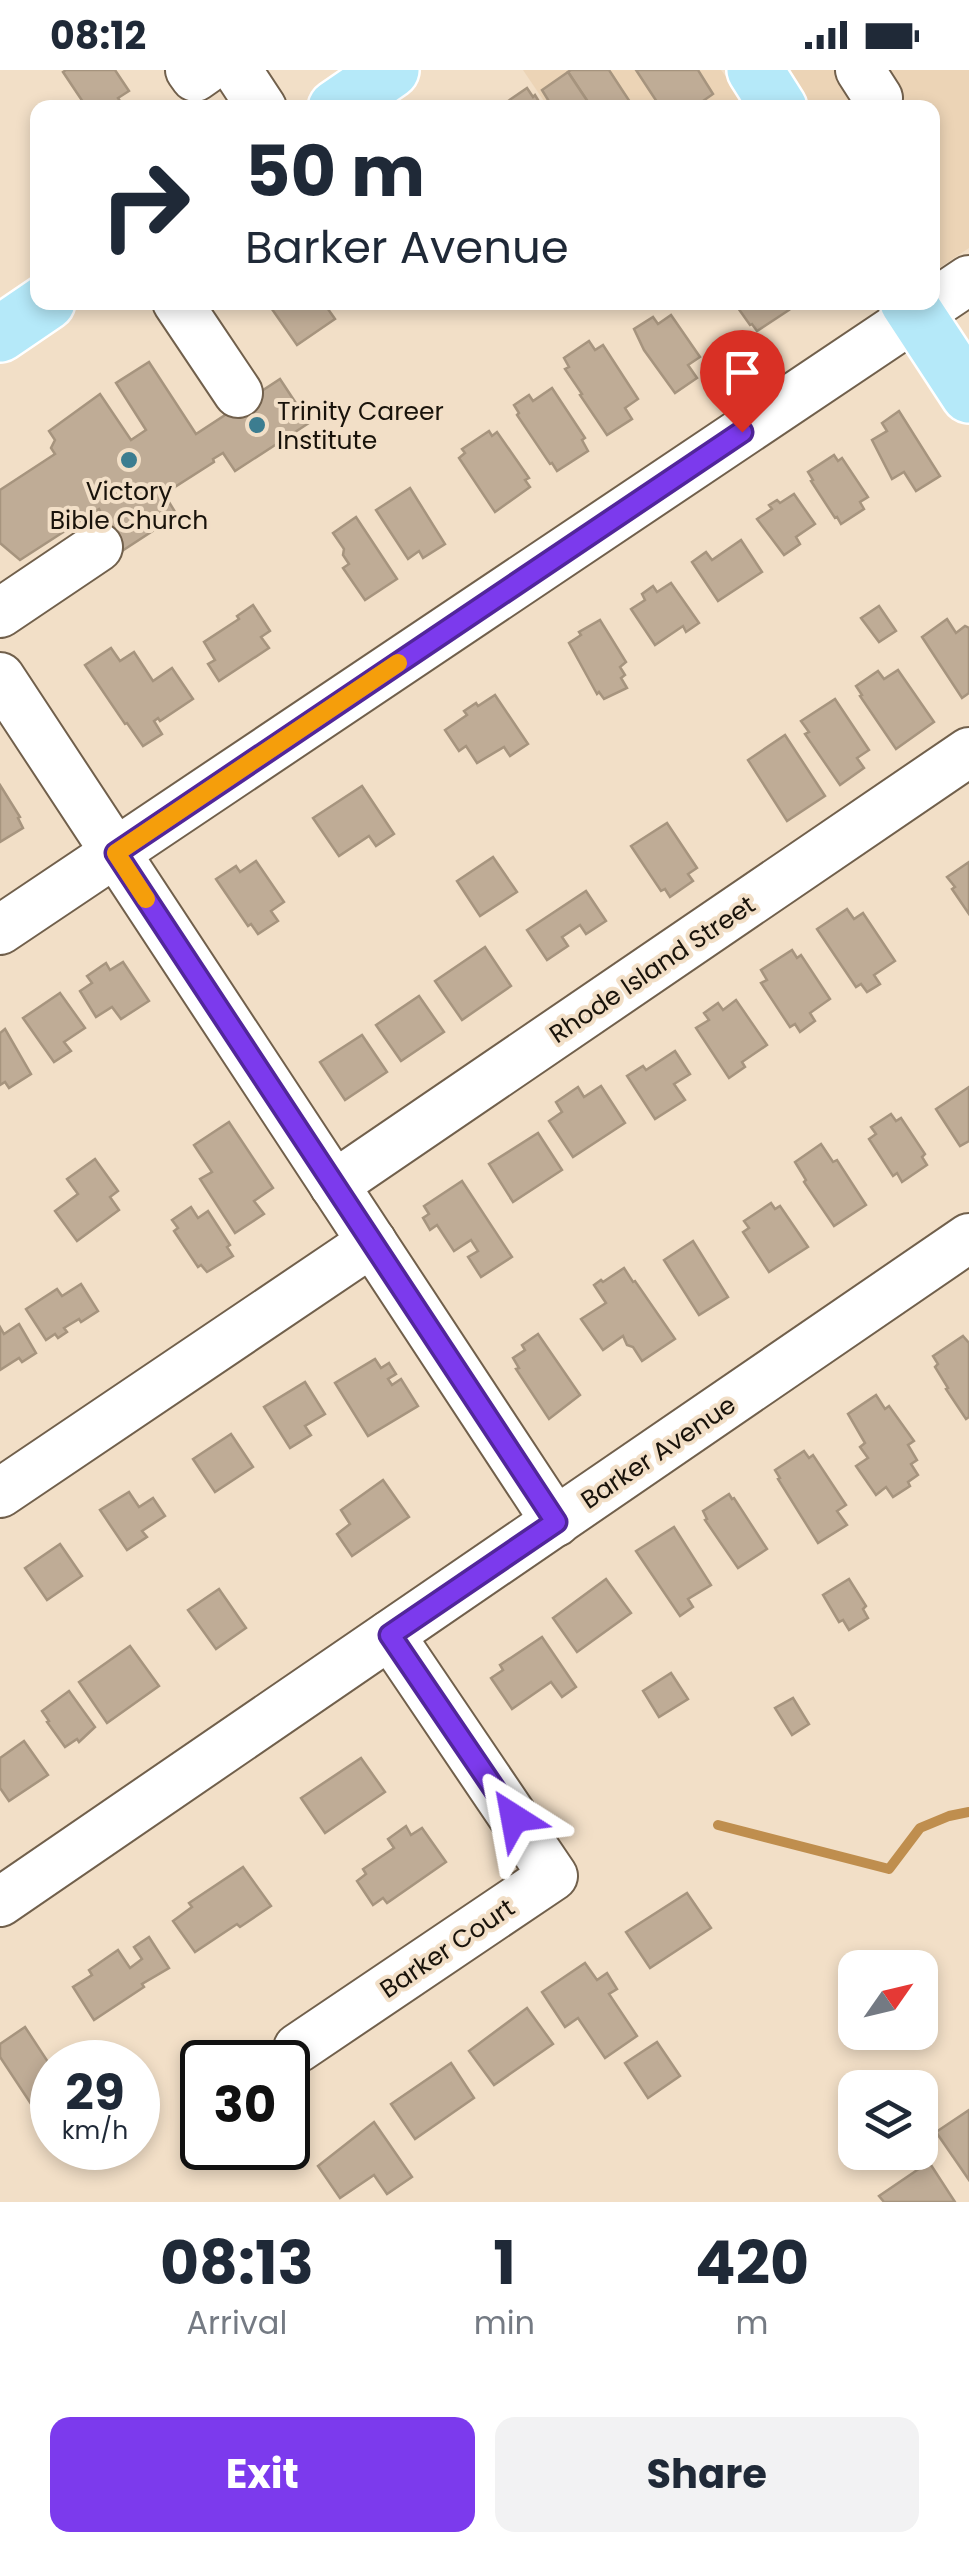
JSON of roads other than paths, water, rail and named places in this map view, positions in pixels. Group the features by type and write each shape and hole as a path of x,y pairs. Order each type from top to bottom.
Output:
{"main road":[{"path":"348,100 391,70"},
{"path":"0,334 35,310"},
{"path":"913,310 969,395"}],"street":[{"path":"190,70 194,77 205,70"},
{"path":"237,70 257,100"},
{"path":"940,295 969,280"},
{"path":"181,310 238,393"},
{"path":"0,930 911,310"},
{"path":"0,613 98,547"},
{"path":"0,677 556,1522"},
{"name":"Rhode Island Street","path":"334,1185 969,752"},
{"name":"Barker Avenue","path":"0,1902 969,1238"},
{"path":"0,1493 372,1242"},
{"name":"Barker Court","path":"310,2040 553,1876 390,1635"}],"waterway":[{"path":"718,1825 889,1869 920,1828 969,1812"}],"place":[{"name":"Trinity Career Institute","path":"257,425"},
{"name":"Victory Bible Church","path":"129,460"}]}
